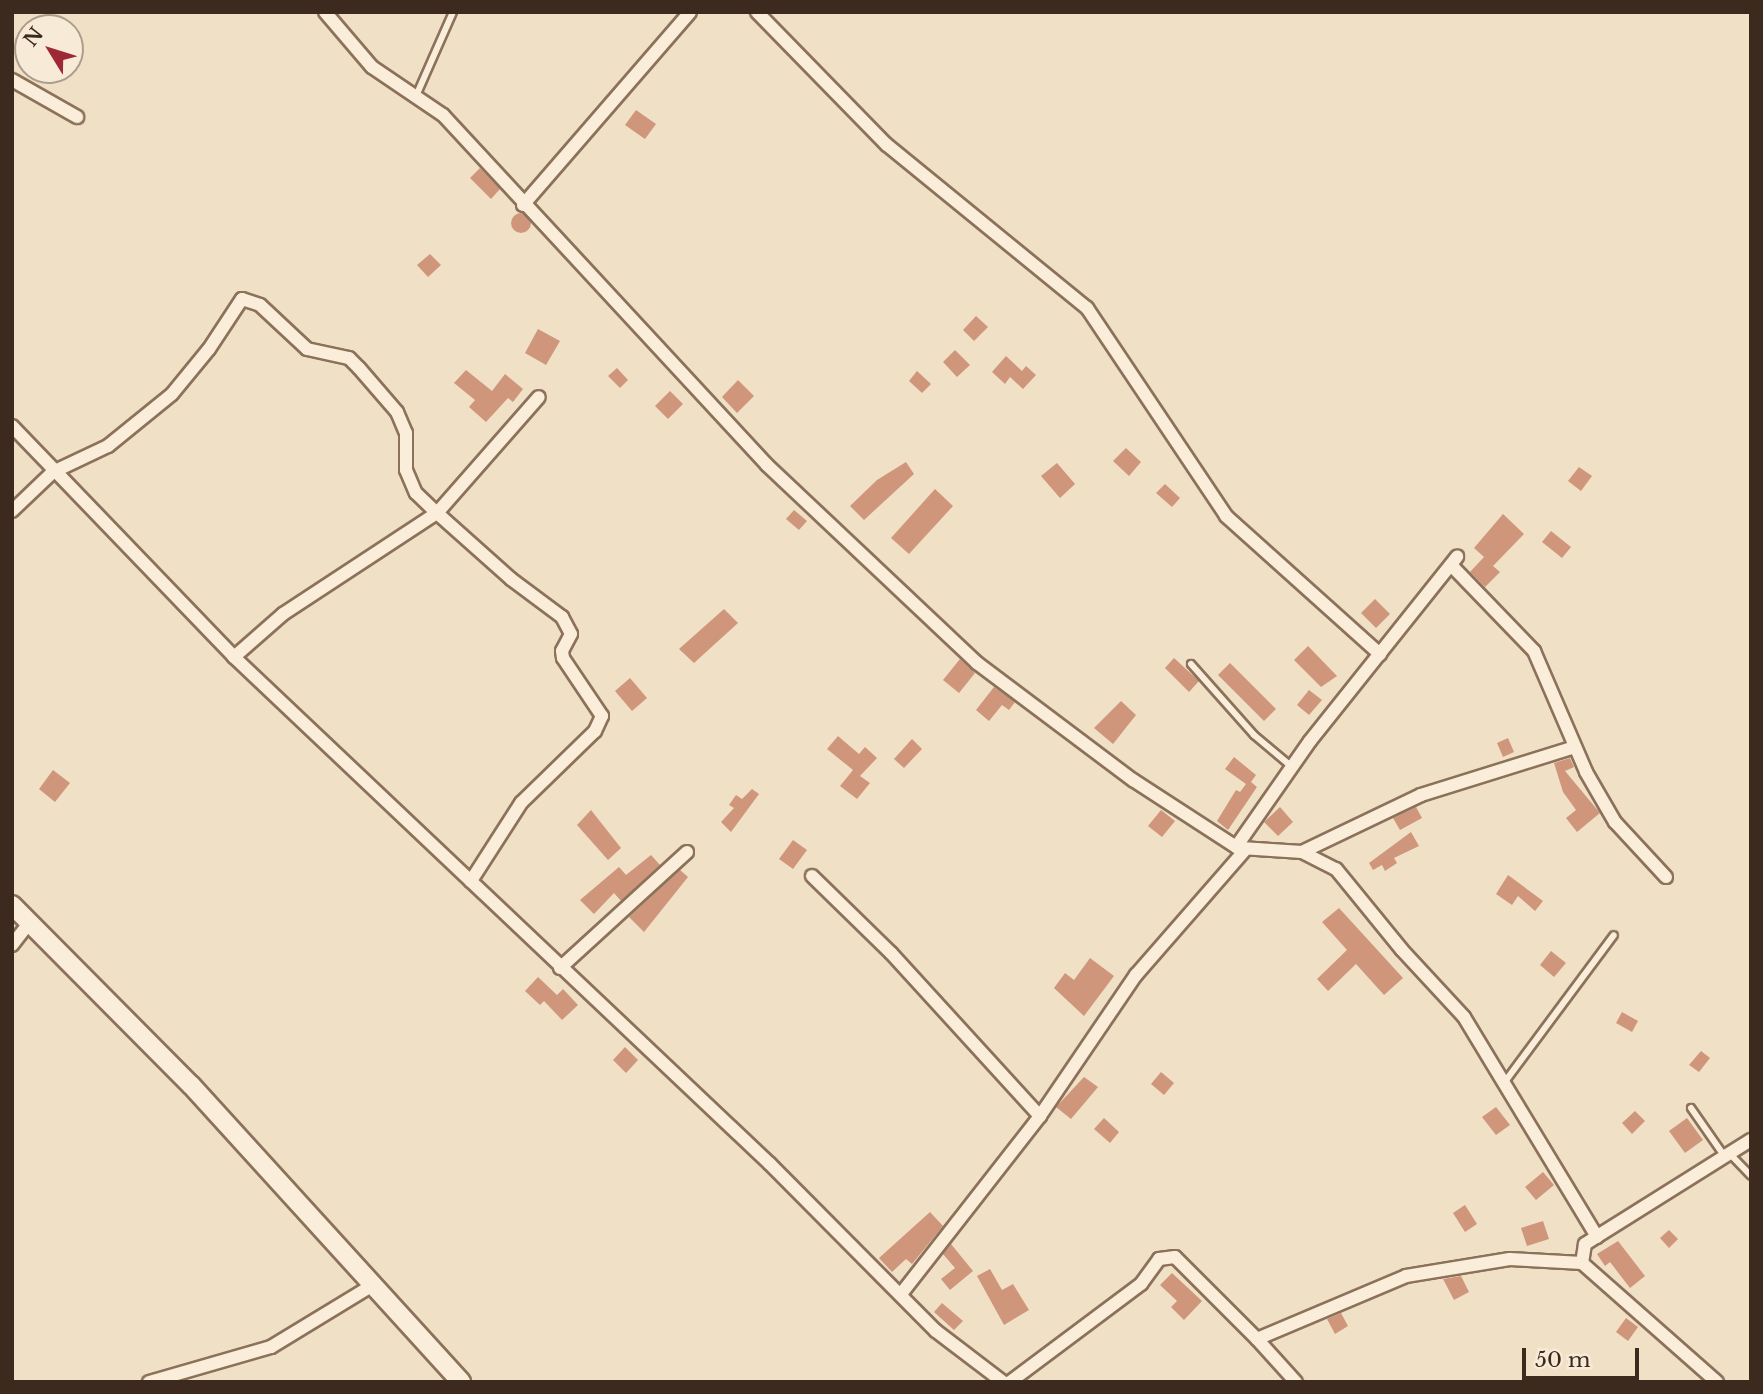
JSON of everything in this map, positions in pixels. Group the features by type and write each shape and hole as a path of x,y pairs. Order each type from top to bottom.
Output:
{"street":[{"path":"325,12 372,67 443,115 523,205 767,465 978,663 1133,780 1241,848 1301,852 1336,869 1402,950 1464,1017 1597,1237"},
{"path":"523,205 690,12"},
{"path":"757,12 887,145 1087,308 1226,516 1380,654"},
{"path":"12,80 77,117"},
{"path":"12,511 53,472 108,446 172,394 209,349 236,306 246,299 260,305 307,349 349,358 397,412 406,433 411,481 416,493 510,579 562,617 571,634 562,651 563,658 602,716 595,731 521,803 471,881"},
{"path":"234,657 283,614 437,513 539,397"},
{"path":"12,426 53,472 234,657 471,881 901,1294 936,1331 1003,1382"},
{"path":"901,1294 1040,1116 1136,975 1241,848 1291,766 1454,561 1534,651 1575,747 1615,822 1666,877"},
{"path":"1301,852 1421,795 1575,747"},
{"path":"560,968 687,852"},
{"path":"812,876 891,953 1040,1116"},
{"path":"12,905 191,1085 461,1382"},
{"path":"12,945 30,922"},
{"path":"1582,1263 1585,1244 1751,1140"},
{"path":"1010,1382 1141,1284 1159,1259 1175,1257 1296,1382"},
{"path":"1257,1339 1406,1276 1510,1259 1582,1263 1717,1382"},
{"path":"149,1382 271,1347 373,1285"}],"lane":[{"path":"416,96 453,12"},
{"path":"1191,664 1254,735 1291,766"},
{"path":"1504,1083 1614,935"},
{"path":"1691,1108 1727,1156 1751,1176"}],"building":[{"path":"636,110 656,124 645,139 625,125"},
{"path":"480,168 500,189 491,199 470,178"},
{"path":"521,213 528,216 531,223 528,230 521,233 514,230 511,223 514,216"},
{"path":"430,254 441,265 428,277 417,265"},
{"path":"976,316 988,327 974,341 963,330"},
{"path":"538,329 560,341 546,365 525,353"},
{"path":"955,350 970,365 957,377 943,362"},
{"path":"1006,356 1022,371 1026,366 1036,375 1023,389 1010,377 1005,384 992,372"},
{"path":"617,368 628,380 620,388 608,376"},
{"path":"466,370 492,391 505,374 523,389 513,402 508,398 486,422 469,407 475,400 454,383"},
{"path":"917,371 931,384 922,393 909,381"},
{"path":"738,380 754,396 737,413 722,397"},
{"path":"670,391 683,404 668,419 655,406"},
{"path":"1126,448 1141,462 1129,476 1113,461"},
{"path":"906,462 914,474 864,520 850,506 877,480"},
{"path":"1057,463 1075,484 1060,498 1041,476"},
{"path":"1579,467 1592,476 1581,491 1568,481"},
{"path":"1165,484 1180,498 1172,507 1156,493"},
{"path":"935,489 953,506 909,554 891,538"},
{"path":"794,510 807,521 799,530 786,519"},
{"path":"1503,514 1524,534 1493,566 1500,572 1485,587 1470,572 1484,557 1474,548"},
{"path":"1551,531 1571,547 1562,558 1542,542"},
{"path":"1375,599 1390,614 1376,628 1361,613"},
{"path":"724,609 738,623 694,663 679,649"},
{"path":"1308,646 1337,676 1321,687 1294,660"},
{"path":"1174,658 1199,681 1189,692 1165,668"},
{"path":"960,659 975,673 959,693 943,680"},
{"path":"1230,663 1276,709 1264,721 1218,675"},
{"path":"630,678 647,698 632,711 615,691"},
{"path":"994,687 1015,702 1009,710 1002,705 989,721 976,710"},
{"path":"1309,690 1322,700 1309,715 1297,705"},
{"path":"1121,701 1136,715 1113,744 1094,728"},
{"path":"838,736 859,754 865,747 877,758 860,776 870,783 857,799 840,786 853,770 827,749"},
{"path":"1508,738 1514,752 1503,757 1497,743"},
{"path":"912,739 922,749 904,768 894,759"},
{"path":"1234,757 1256,775 1251,782 1257,787 1228,830 1217,821 1236,790 1240,792 1246,784 1225,769"},
{"path":"1570,758 1574,767 1565,771 1600,813 1577,832 1566,818 1576,810 1563,792 1554,763"},
{"path":"53,770 70,783 55,802 39,789"},
{"path":"752,789 759,794 731,832 721,822 734,808 729,805 736,795 742,799"},
{"path":"1280,807 1293,822 1278,836 1264,822"},
{"path":"1416,807 1422,818 1400,830 1393,818"},
{"path":"591,810 621,848 608,860 577,825"},
{"path":"1161,810 1175,821 1162,837 1148,826"},
{"path":"1411,832 1419,846 1394,858 1397,863 1385,871 1382,865 1373,870 1369,863"},
{"path":"793,840 807,850 793,869 779,859"},
{"path":"651,855 660,865 621,901 614,893 594,914 580,900 619,867 626,875"},
{"path":"680,870 688,877 644,932 629,917"},
{"path":"1508,875 1543,901 1535,911 1518,896 1512,905 1496,894"},
{"path":"1339,908 1403,978 1384,995 1356,964 1328,991 1317,979 1347,950 1322,922"},
{"path":"1551,951 1566,963 1554,977 1540,965"},
{"path":"1090,958 1114,976 1084,1016 1054,988 1065,973 1074,980"},
{"path":"538,977 557,995 563,989 578,1005 562,1020 544,1001 540,1005 525,991"},
{"path":"1622,1012 1638,1021 1632,1032 1616,1023"},
{"path":"625,1047 638,1060 626,1073 613,1060"},
{"path":"1701,1051 1710,1058 1699,1072 1689,1065"},
{"path":"1161,1072 1174,1083 1164,1095 1151,1084"},
{"path":"1084,1077 1098,1087 1071,1119 1056,1107"},
{"path":"1496,1107 1510,1125 1496,1135 1482,1117"},
{"path":"1635,1111 1645,1121 1632,1134 1622,1123"},
{"path":"1104,1118 1119,1132 1110,1143 1094,1129"},
{"path":"1687,1118 1703,1140 1685,1153 1669,1131"},
{"path":"1543,1172 1554,1185 1536,1200 1525,1187"},
{"path":"1465,1205 1477,1224 1465,1232 1453,1213"},
{"path":"930,1212 943,1226 912,1264 906,1259 892,1272 879,1258"},
{"path":"1543,1221 1549,1239 1527,1246 1521,1228"},
{"path":"1669,1230 1678,1239 1669,1248 1660,1238"},
{"path":"1618,1241 1645,1276 1630,1288 1610,1262 1605,1266 1597,1254"},
{"path":"951,1244 973,1271 950,1290 941,1279 955,1268 943,1254"},
{"path":"990,1269 1002,1290 1013,1284 1029,1310 1004,1325 977,1276"},
{"path":"1172,1273 1202,1301 1184,1320 1171,1307 1177,1301 1160,1285"},
{"path":"1461,1276 1469,1292 1454,1300 1443,1279"},
{"path":"942,1303 963,1321 954,1330 934,1312"},
{"path":"1341,1313 1348,1326 1335,1334 1327,1319"},
{"path":"1626,1318 1638,1327 1628,1341 1616,1332"}]}
